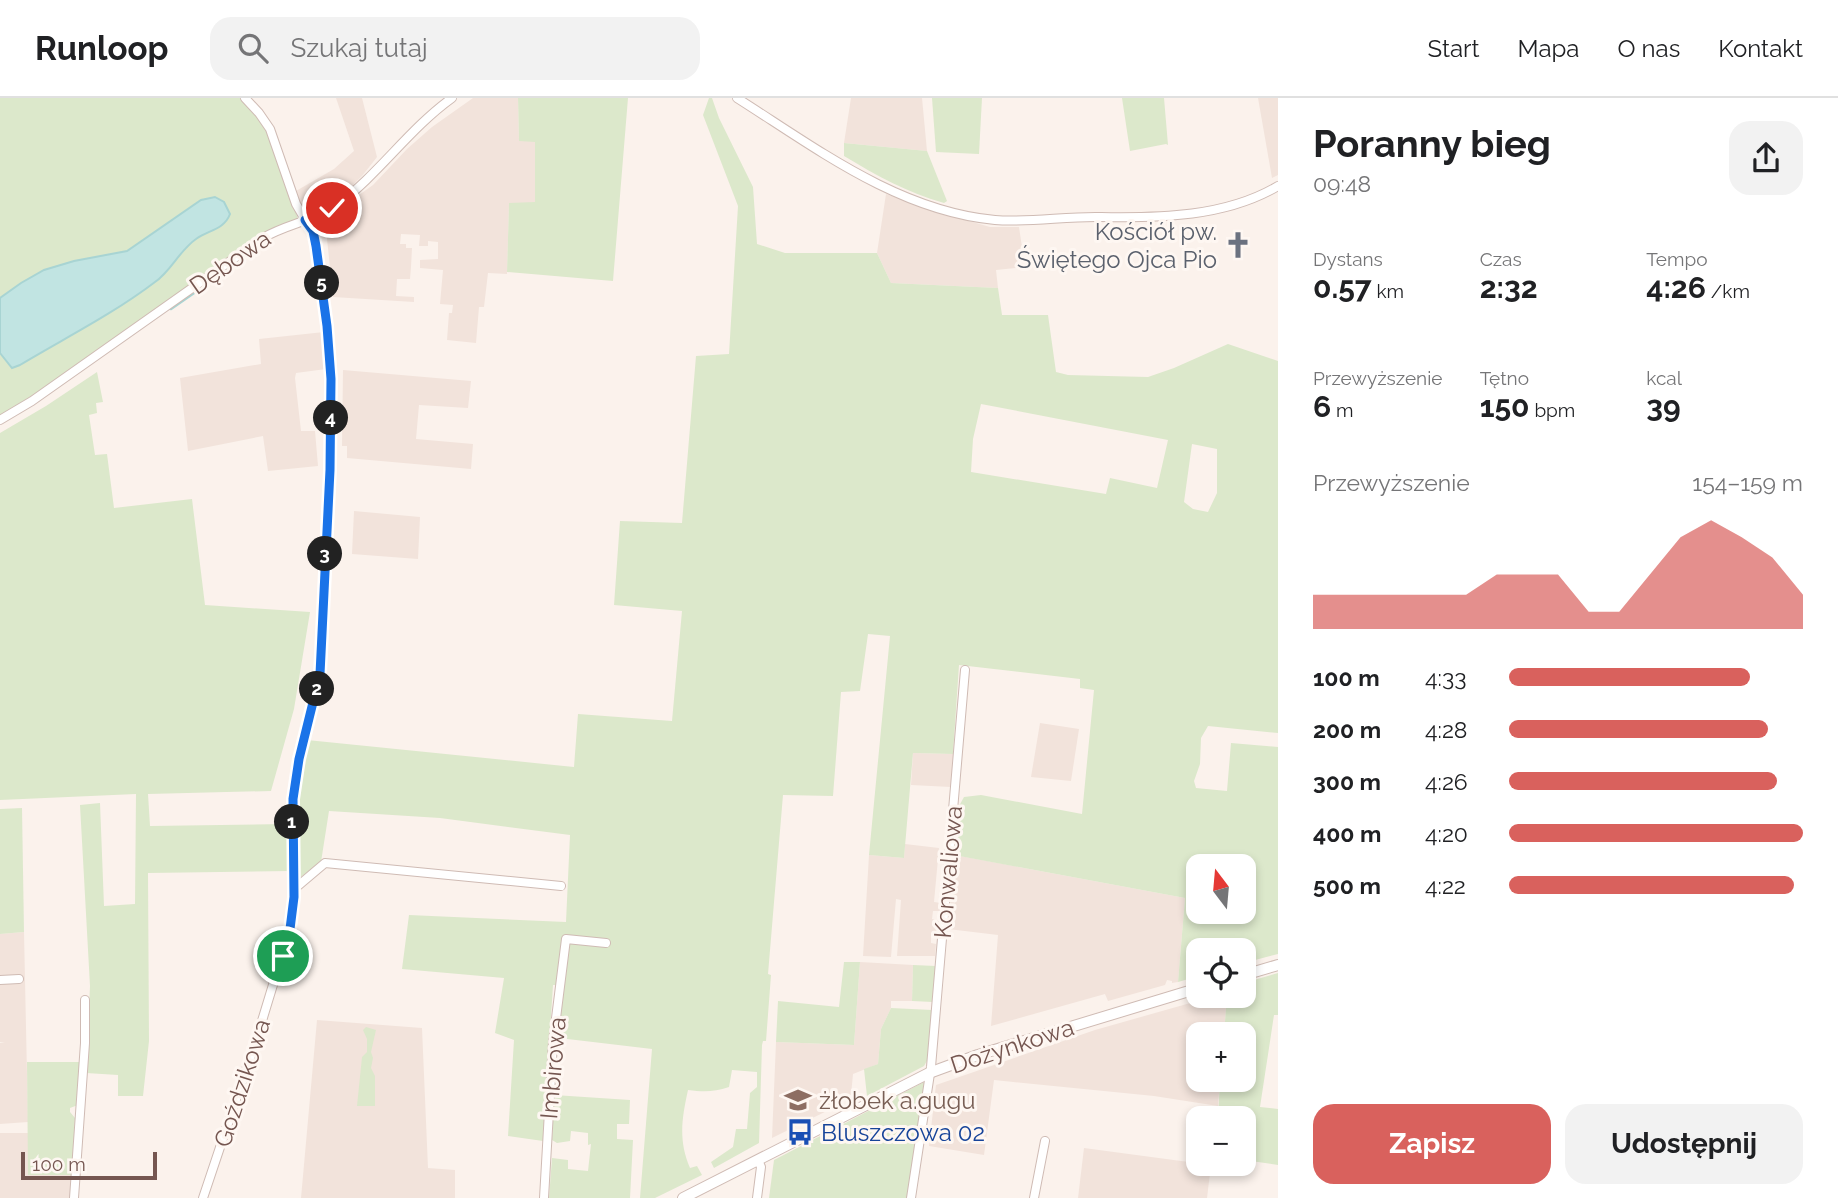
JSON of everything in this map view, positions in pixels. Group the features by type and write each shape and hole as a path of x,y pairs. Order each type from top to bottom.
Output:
{"street":[{"name":"Goździkowa","path":"203,1198 283,956 292,921 293,799 299,759 313,708 322,659 331,440 331,379 327,326 313,231 296,204 270,129 245,98"},
{"name":"Dębowa","path":"0,420 32,401 255,243 281,227 323,213 340,202 425,120 452,98"},
{"path":"737,98 879,185 918,201 977,218 1013,221 1191,213 1248,201 1278,186"},
{"name":"Konwaliowa","path":"911,1198 929,1073 965,670"},
{"path":"294,887 325,863 561,886"},
{"name":"Imbirowa","path":"544,1198 553,1042 566,939 606,943"},
{"path":"1256,971 1278,965"},
{"path":"0,980 19,979"},
{"name":"Dożynkowa","path":"683,1198 929,1073 999,1048 1186,992"},
{"path":"74,1198 85,1043 85,1000"},
{"path":"1034,1198 1045,1141"},
{"path":"757,1198 761,1167 758,1160"}],"shaded area":[{"path":"336,98 362,98 377,157 338,200 311,216 303,213 296,191 334,169 354,151"},
{"path":"473,98 518,98 519,141 535,141 535,203 509,203 507,274 488,273 484,307 479,307 476,343 447,340 449,313 452,313 453,305 440,304 443,270 420,268 420,260 438,259 438,242 428,241 428,246 419,246 420,235 401,234 400,244 412,248 411,267 410,279 397,279 396,296 414,297 414,302 333,297 325,219 373,185 432,127"},
{"path":"851,98 922,98 927,151 844,143"},
{"path":"1258,98 1278,98 1278,175 1272,178"},
{"path":"886,194 990,227 1019,227 1025,267 996,270 998,288 891,283 877,253"},
{"path":"324,332 326,369 296,373 295,378 301,431 315,431 318,466 268,471 263,436 188,451 180,378 261,364 259,339"},
{"path":"343,370 471,381 468,408 419,405 416,439 473,444 471,469 347,458 347,446 342,446"},
{"path":"354,511 420,517 418,559 352,554"},
{"path":"1040,723 1079,729 1071,781 1031,777"},
{"path":"913,753 953,754 951,787 911,785"},
{"path":"905,844 939,848 934,902 941,903 940,911 933,911 932,919 940,921 938,933 931,933 931,943 936,944 935,956 897,956 901,900 896,899 891,957 863,956 869,855 904,858"},
{"path":"955,855 1185,898 1178,982 1167,980 1165,985 1108,1001 1105,994 991,1026 998,935 948,929"},
{"path":"24,932 28,1122 0,1124 0,1043 5,1042 0,1042 0,934"},
{"path":"860,962 913,965 912,1001 891,1001 891,1008 881,1029 878,1064 853,1074 851,1095 841,1099 841,1104 772,1138 776,1042 854,1045"},
{"path":"1186,1004 1186,1008 1226,1008 1225,1022 1186,1022 1186,1092 1219,1092 1218,1106 1154,1096 994,1080 984,1155 929,1146 936,1085 1095,1030"},
{"path":"317,1020 422,1028 428,1168 455,1170 455,1198 301,1198"},
{"path":"0,1133 28,1133 28,1175 72,1175 70,1198 0,1198"},
{"path":"1084,1148 1186,1162 1186,1176 1210,1176 1207,1198 1078,1198"}],"green space":[{"path":"0,98 245,98 265,125 272,140 285,171 298,220 270,234 0,419"},
{"path":"518,98 628,98 613,281 507,272 509,203 535,202 535,142 519,141"},
{"path":"709,98 712,98 753,187 757,244 785,253 877,253 891,283 998,288 1002,315 1048,315 1056,372 1068,375 1148,377 1228,344 1278,361 1278,733 1208,726 1201,738 1200,764 1194,781 1196,788 1227,791 1231,743 1278,747 1278,954 1256,960 1256,938 1186,938 1186,980 1178,982 1185,898 954,855 959,806 964,797 981,795 1082,814 1094,690 1080,688 1080,679 959,665 953,754 913,753 904,858 869,855 890,636 868,634 860,691 841,692 833,796 783,795 768,974 771,975 766,1041 763,1041 762,1045 759,1143 714,1168 711,1162 733,1147 736,1129 747,1129 750,1093 757,1087 757,1072 732,1070 729,1087 709,1091 688,1090 683,1120 684,1148 690,1168 697,1166 702,1175 655,1198 640,1198 652,1049 559,1038 562,985 553,985 543,1141 508,1136 514,1040 495,1033 504,978 402,969 409,915 566,922 570,835 440,818 329,811 321,862 298,879 296,813 307,740 574,767 578,714 672,721 682,611 614,605 620,521 682,523 696,356 729,354 738,206 703,115","holes":["981,404 1168,440 1157,488 1110,478 1106,494 971,472 973,439","1192,444 1217,449 1217,493 1208,512 1193,509 1184,502"]},
{"path":"932,98 982,98 979,154 936,152"},
{"path":"1122,98 1164,98 1168,145 1130,151"},
{"path":"844,143 927,151 947,201 944,203 917,194 869,171 844,156"},
{"path":"97,372 103,402 96,403 97,413 89,415 95,455 107,454 114,508 192,499 205,605 310,612 294,709 271,791 148,794 150,826 287,824 289,871 148,873 149,1041 143,1096 118,1096 118,1075 86,1073 90,986 80,805 100,803 104,906 135,904 136,794 0,800 0,433"},
{"path":"22,808 24,932 0,934 0,809"},
{"path":"844,962 860,962 854,1045 776,1042 778,1001 839,1007"},
{"path":"913,965 936,966 933,1002 912,1001"},
{"path":"1278,973 1278,1015 1274,1015 1260,1107 1278,1109 1278,1165 1256,1162 1256,1106 1219,1106 1219,1092 1256,1092 1256,1022 1225,1022 1226,1008 1256,1008 1256,979"},
{"path":"891,1008 932,1010 928,1059 924,1066 867,1096 864,1069 878,1064 881,1029"},
{"path":"366,1027 376,1030 371,1052 371,1068 375,1076 375,1106 357,1106 362,1057 367,1052 367,1039 363,1030"},
{"path":"27,1062 81,1062 78,1105 70,1108 75,1118 72,1175 28,1175"},
{"path":"926,1081 907,1198 769,1198 774,1160"},
{"path":"554,1095 630,1100 629,1124 617,1124 617,1139 633,1140 630,1198 549,1198 552,1158 568,1160 568,1169 588,1171 591,1144 588,1145 588,1133 571,1131 570,1141 557,1143 552,1140"}],"water":[{"path":"215,197 224,202 230,214 224,223 190,244 161,277 139,294 20,365 12,368 0,353 0,298 44,270 127,251 201,200"}],"waterway":[{"path":"171,309 236,264"}],"place":[{"name":"Kościół pw. Świętego Ojca Pio","path":"1238,245"},
{"name":"żłobek a.gugu","path":"798,1100"},
{"name":"Bluszczowa 02","path":"800,1132"}],"route":[{"path":"283,956 294,897 293,799 299,759 320,674 323,645 330,470 331,379 327,326 313,231 305,220 332,208"}]}
